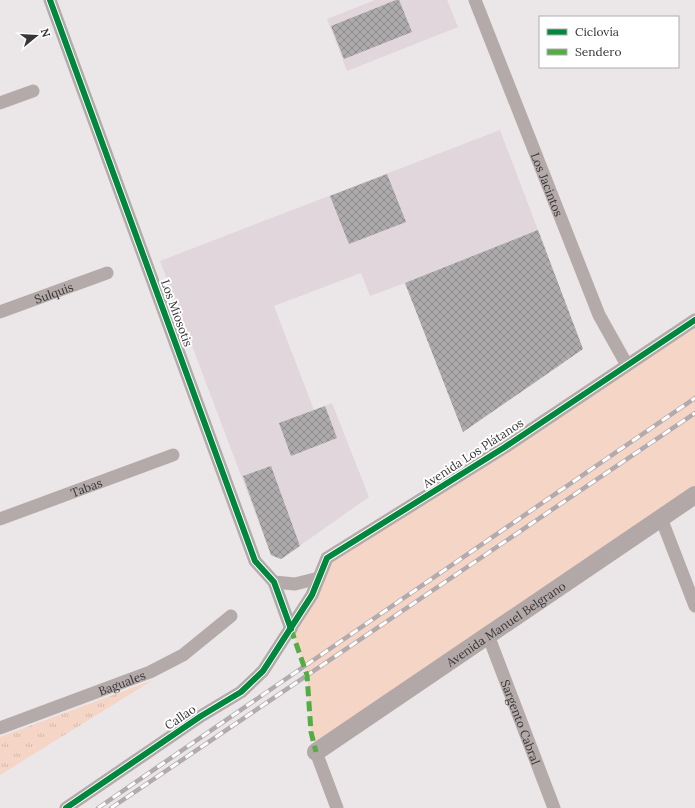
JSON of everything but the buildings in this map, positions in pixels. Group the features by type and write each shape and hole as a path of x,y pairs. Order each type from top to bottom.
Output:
{"main road":[{"name":"Avenida Manuel Belgrano","path":"316,752 695,494"}],"street":[{"name":"Los Miosotis","path":"50,0 255,561 274,582 291,629"},
{"name":"Los Jacintos","path":"475,0 599,315 627,365"},
{"path":"0,103 33,90"},
{"name":"Sulquis","path":"0,312 107,273"},
{"name":"Avenida Los Plátanos","path":"291,629 312,595 327,558 505,447 695,320"},
{"name":"Tabas","path":"0,519 173,455"},
{"path":"661,518 695,606"},
{"path":"274,582 295,584 319,578"},
{"name":"Baguales","path":"0,728 150,672 183,654 232,616"},
{"name":"Callao","path":"66,808 201,716 241,692 263,671 291,629"},
{"name":"Sargento Cabral","path":"488,635 554,808"},
{"path":"316,752 337,808"}],"shaded area":[{"path":"375,0 447,0 458,27 347,71 327,19"},
{"path":"500,130 583,349 463,432 405,283 370,296 361,273 274,306 314,410 332,403 369,497 281,559 271,555 160,261"}],"green space":[{"path":"695,320 695,495 316,752 311,732 307,675 291,629 327,558"},
{"path":"153,680 0,775 0,737"}],"railway":[{"path":"98,808 695,398"},
{"path":"111,808 695,413"}],"marked path":[{"path":"291,629 307,675 311,732 316,752"}],"cycle path":[{"path":"50,0 255,561 274,582 291,629"},
{"path":"66,808 201,716 241,692 263,671 312,595 327,558 505,447 695,320"}]}
